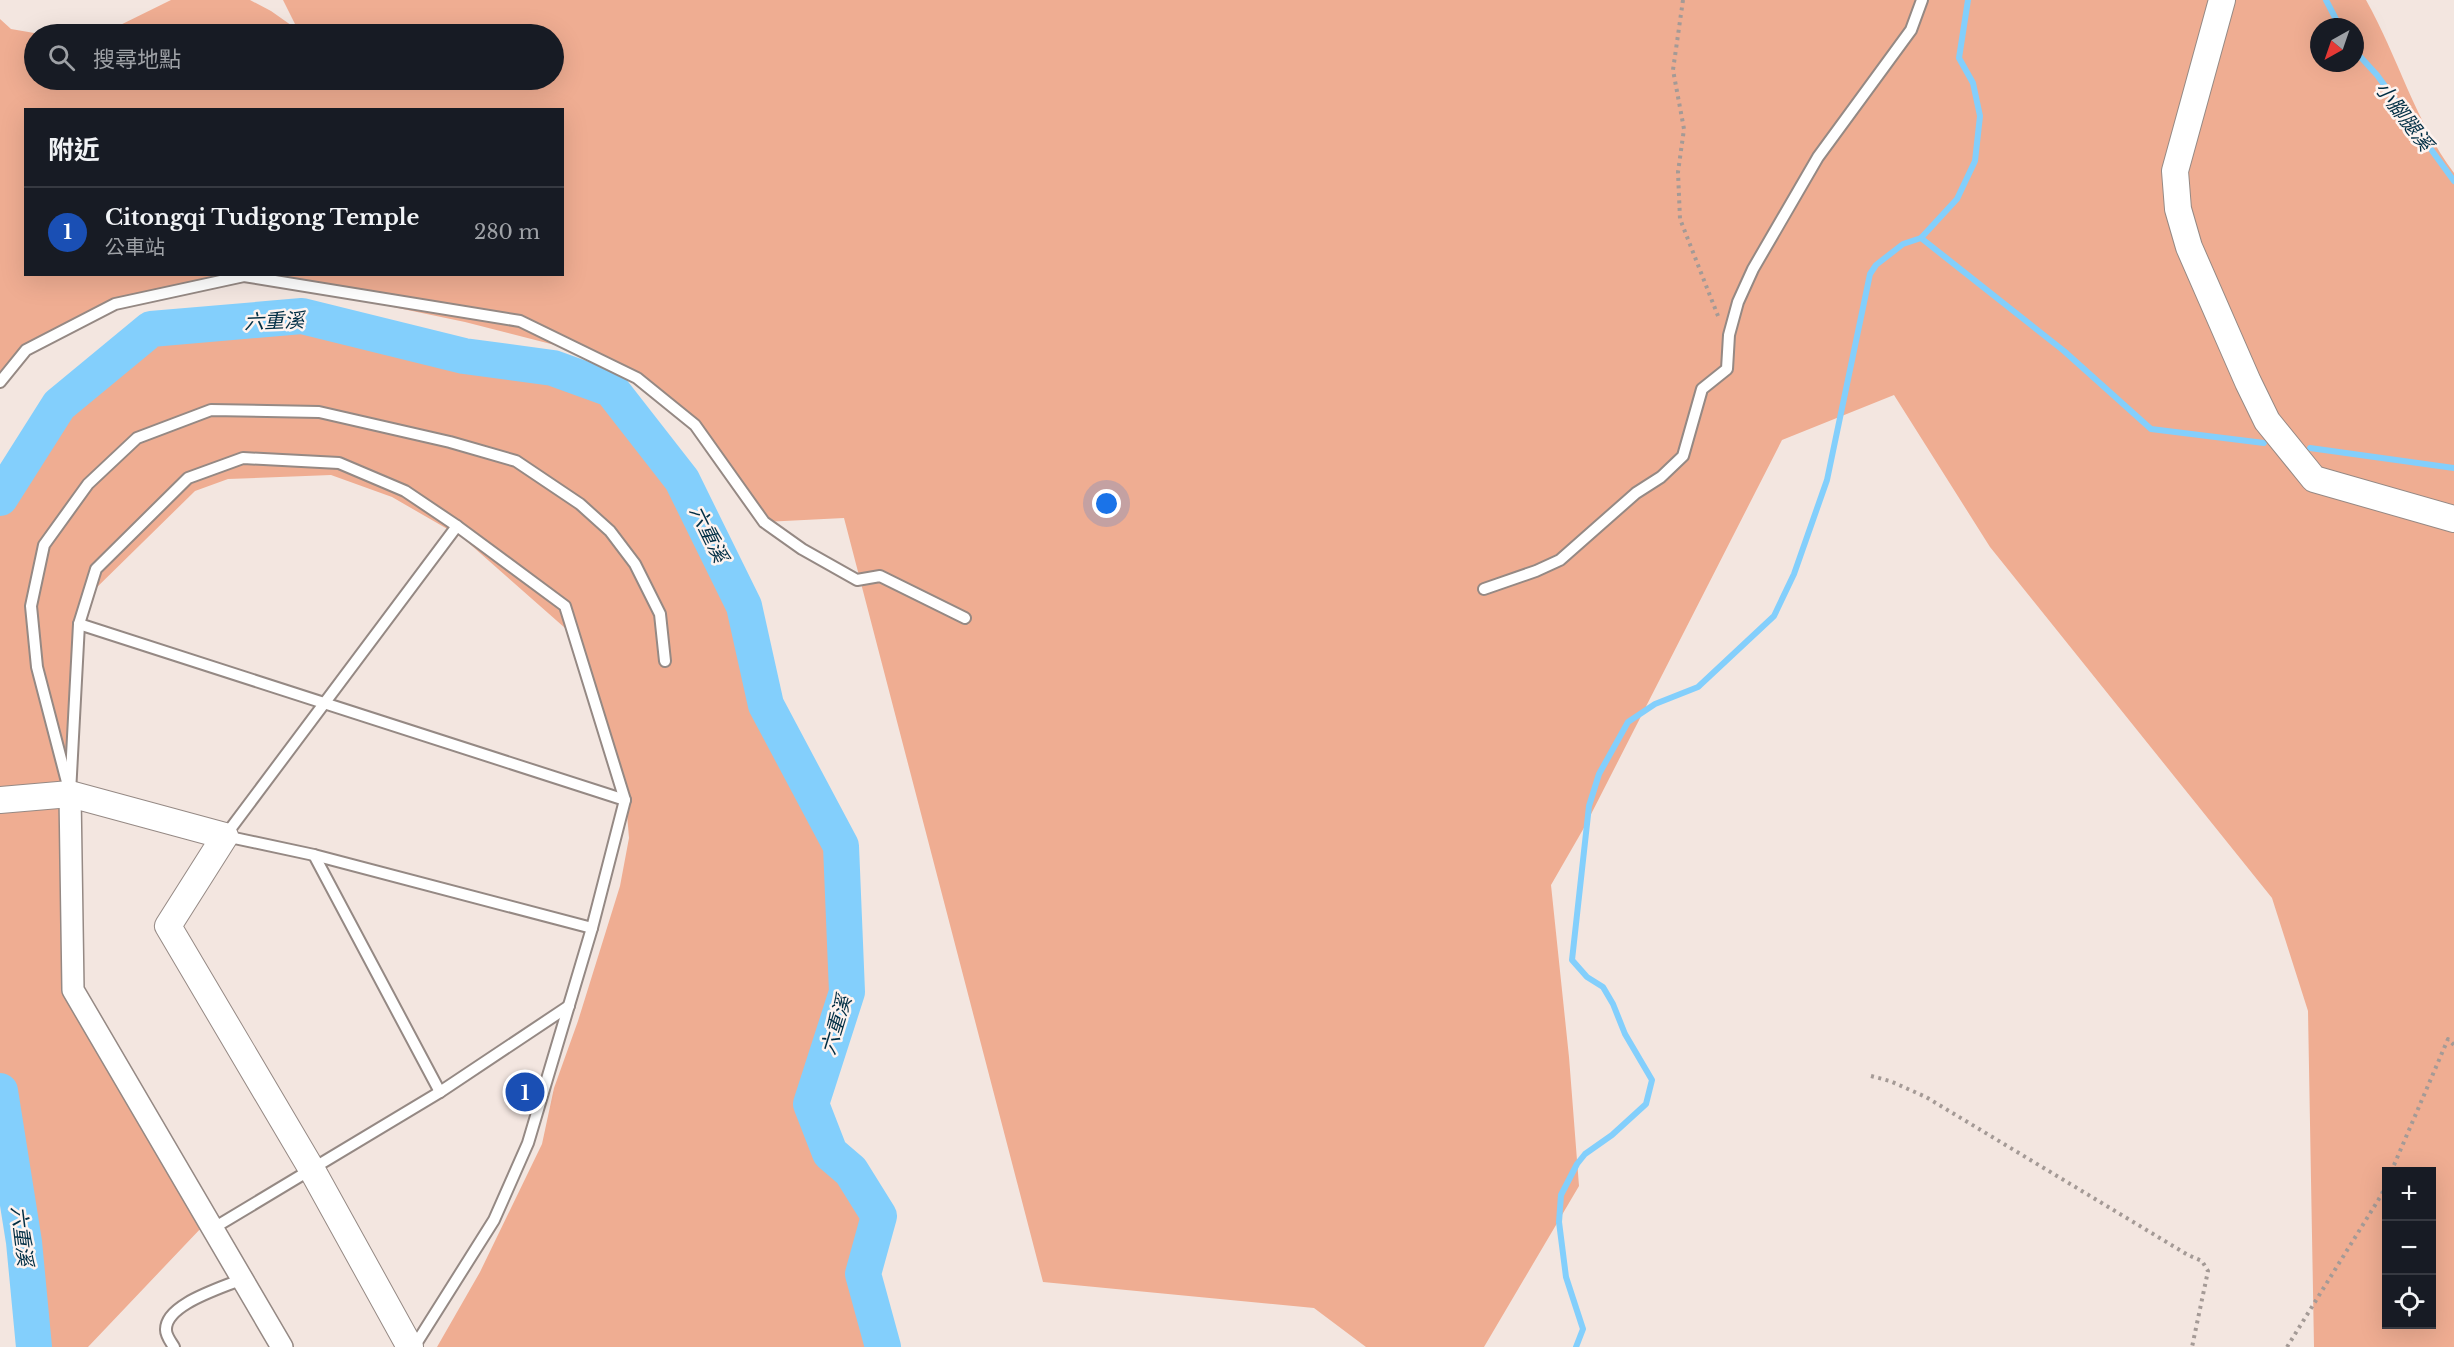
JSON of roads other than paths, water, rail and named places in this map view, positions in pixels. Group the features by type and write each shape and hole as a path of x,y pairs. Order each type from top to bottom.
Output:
{"street":[{"path":"2222,0 2175,171 2178,209 2188,247 2248,382 2267,421 2314,479 2454,519"},
{"path":"70,794 73,990 282,1347"},
{"path":"0,800 70,794 225,836 168,926 311,1168 412,1347"}],"lane":[{"path":"1484,589 1560,560 1636,493 1661,477 1683,456 1702,389 1727,369 1728,335 1738,302 1753,269 1818,157 1911,30 1922,0"},
{"path":"0,382 26,350 115,304 244,276 520,321 637,378 695,425 764,522 802,549 857,580 880,576 965,618"},
{"path":"70,794 37,668 31,606 44,545 88,484 137,438 212,410 319,412 450,442 516,461 580,504 610,531 635,564 660,614 665,661"},
{"path":"70,794 79,624 96,569 188,478 243,458 339,463 405,491 457,526 565,606 625,800 592,928 528,1143 494,1220 412,1347"},
{"path":"457,526 225,836 314,855 592,928"},
{"path":"79,624 625,800"},
{"path":"314,855 440,1092"},
{"path":"212,1229 440,1092 569,1006"},
{"path":"174,1347 165,1332 167,1322 180,1306 242,1279"}],"waterway":[{"path":"1576,1347 1583,1329 1566,1277 1559,1222 1561,1195 1577,1164 1585,1154 1612,1135 1646,1104 1652,1080 1625,1034 1613,1004 1603,987 1587,977 1572,960 1589,806 1599,774 1628,722 1655,704 1698,687 1774,616 1794,574 1827,480 1870,274 1876,265 1903,244 1921,238 1957,199 1975,161 1980,116 1973,83 1959,58 1968,0"},
{"name":"小腳腿溪","path":"2326,0 2335,18"},
{"name":"小腳腿溪","path":"2364,61 2377,75 2454,181"},
{"path":"1921,238 2064,351 2151,429 2264,443"},
{"name":"六重溪","path":"0,498 59,405 151,329 302,316 464,356 553,368 611,389 682,480 744,606 766,705 841,846 847,992 811,1104 830,1153 851,1171 879,1216 863,1274 883,1347"},
{"path":"2310,448 2454,468"},
{"name":"六重溪","path":"0,1091 24,1242 34,1347"}],"place":[{"name":"Citongqi Tudigong Temple","path":"525,1092"}]}
